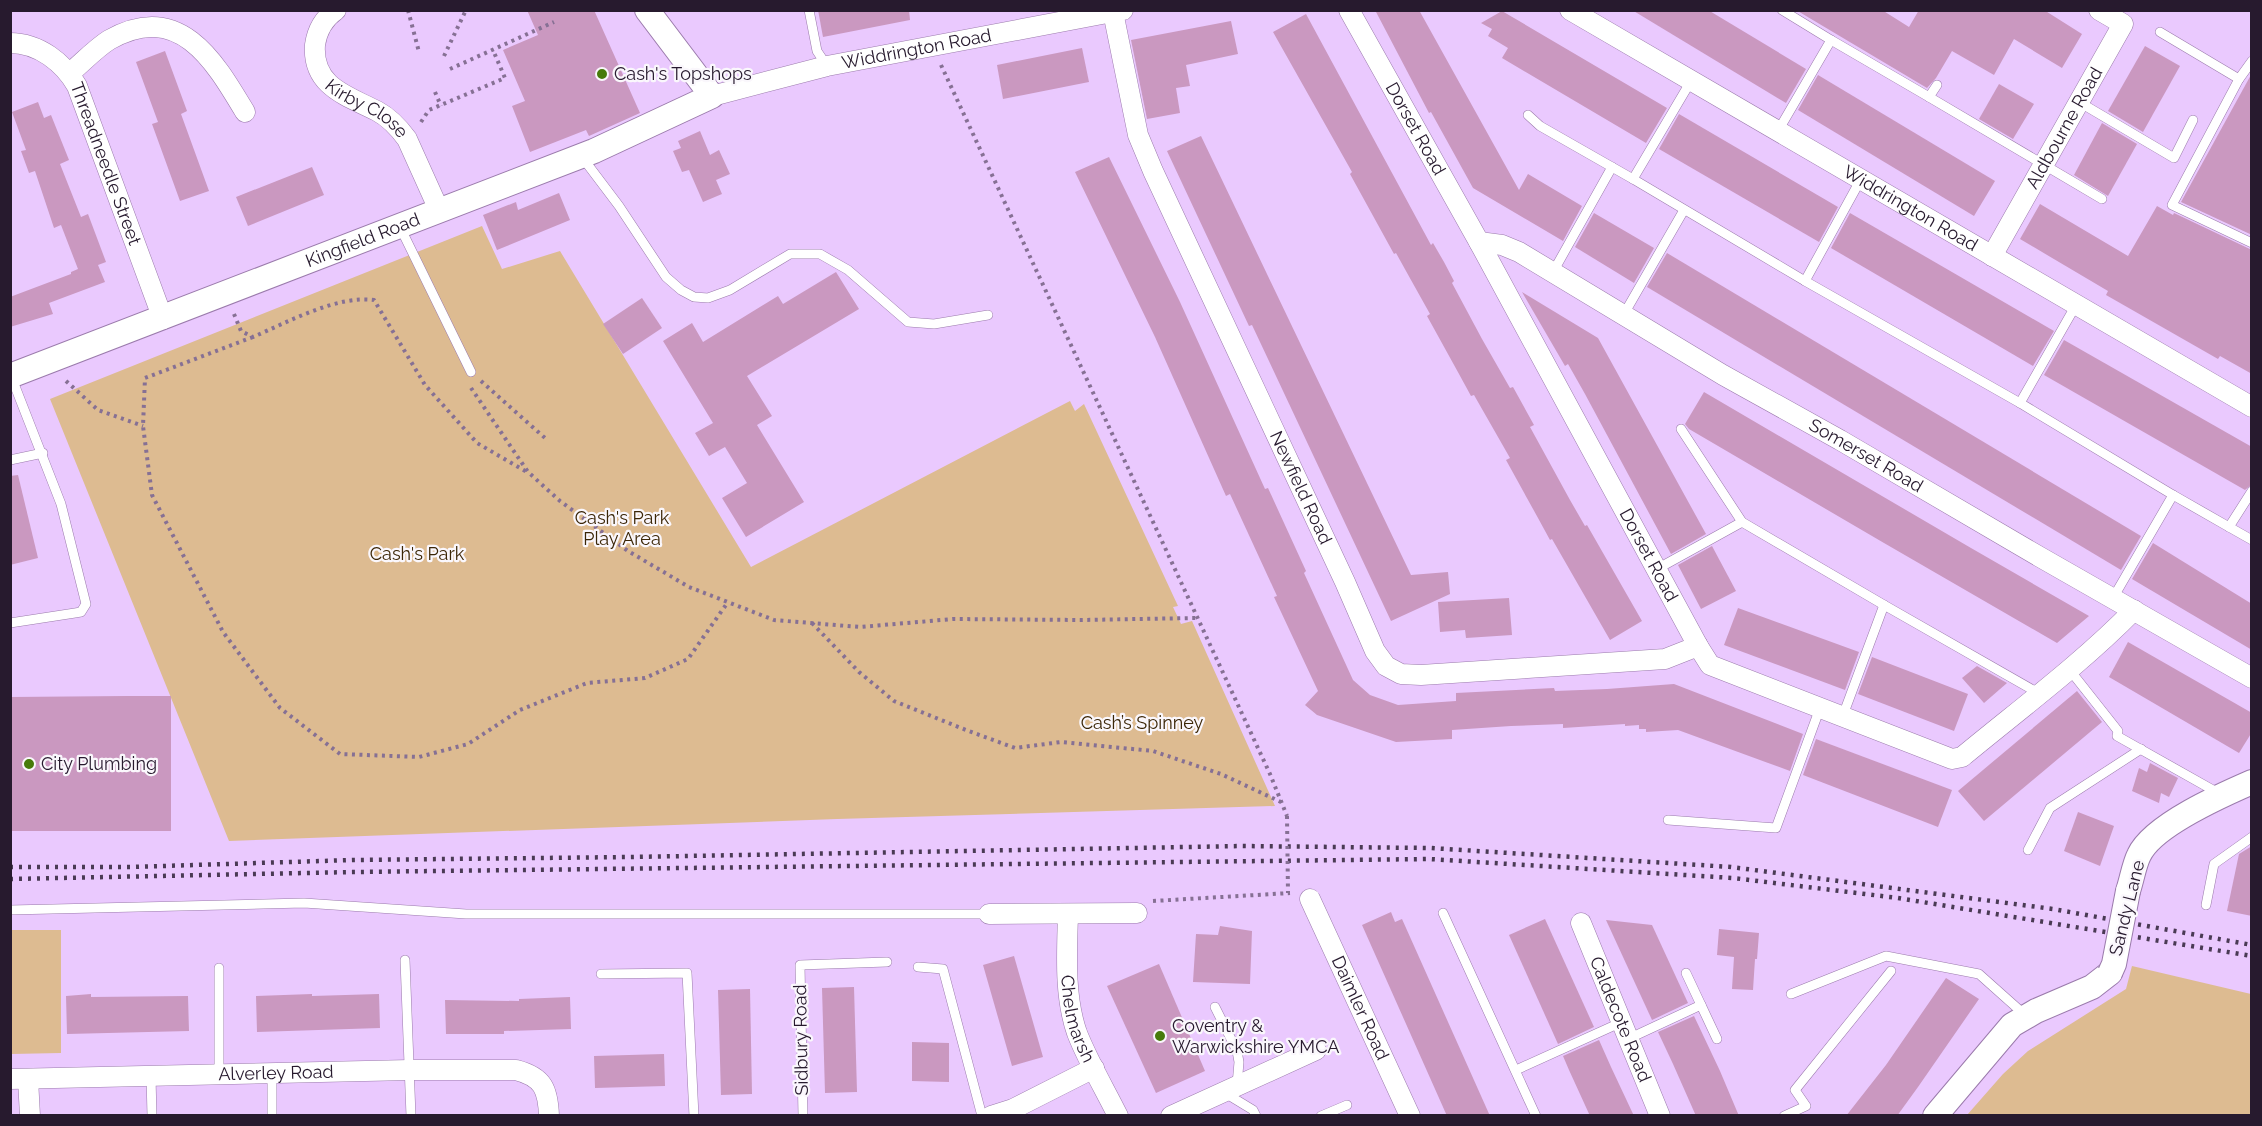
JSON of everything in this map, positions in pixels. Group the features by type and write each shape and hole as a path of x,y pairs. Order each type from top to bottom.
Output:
{"street":[{"name":"Kirby Close","path":"336,10 322,23 316,36 317,65 324,78 343,95 392,120 407,140 439,210"},
{"path":"647,10 712,96"},
{"name":"Dorset Road","path":"1349,10 1479,242 1698,646 1710,664 1842,718 1952,759 1962,757 2040,694 2105,639 2134,610"},
{"name":"Widdrington Road","path":"1570,10 2252,407"},
{"name":"Aldbourne Road","path":"1992,256 2123,24 2099,10"},
{"name":"Widdrington Road","path":"712,96 827,66 933,48 1118,11"},
{"name":"Newfield Road","path":"1118,11 1138,135 1376,651 1386,666 1401,674 1480,672 1665,659 1698,646"},
{"path":"70,73 109,40 134,27 158,23 185,33 216,63 245,112"},
{"name":"Threadneedle Street","path":"10,43 32,47 54,58 70,73 163,319"},
{"name":"Kingfield Road","path":"11,376 582,156 712,96"},
{"name":"Somerset Road","path":"1479,242 1511,248 1723,375 2252,678"},
{"name":"Sandy Lane","path":"1935,1116 2012,1025 2092,987 2110,973 2139,853 2161,830 2204,804 2252,782"},
{"name":"Daimler Road","path":"1311,899 1410,1116"},
{"path":"989,914 1137,913"},
{"name":"Chelmarsh","path":"1068,914 1067,963 1077,1032 1118,1116"},
{"name":"Caldecote Road","path":"1581,923 1660,1116"},
{"path":"1171,1116 1316,1050"},
{"path":"993,1115 1013,1109 1094,1068"},
{"name":"Alverley Road","path":"19,1079 410,1070 516,1070 529,1074 544,1086 548,1099 549,1116"},
{"path":"19,1079 30,1116"}],"lane":[{"path":"809,10 817,51 827,66"},
{"path":"1782,10 2102,199"},
{"path":"2160,32 2239,80"},
{"path":"1778,131 1831,40"},
{"path":"2252,61 2239,80 2172,205 2252,243"},
{"path":"1633,179 1691,81"},
{"path":"1929,98 1937,85"},
{"path":"2079,102 2174,158 2193,120"},
{"path":"1528,115 1540,126 2020,403 2252,540"},
{"path":"582,156 619,206 666,277 681,290 694,297 708,298 730,290 790,254 820,254 848,270 908,322 934,324 988,315"},
{"path":"1553,272 1612,167"},
{"path":"1805,281 1861,179"},
{"path":"1624,314 1684,210"},
{"path":"400,227 471,372"},
{"path":"2020,403 2076,305"},
{"path":"10,623 81,612 86,604 61,504 11,376"},
{"path":"1681,429 1742,522 2040,694"},
{"path":"10,460 43,453"},
{"path":"2229,527 2252,491"},
{"path":"2114,598 2173,495"},
{"path":"1657,569 1742,522"},
{"path":"1842,718 1884,605"},
{"path":"2069,669 2118,731 2117,736 2222,796"},
{"path":"1668,820 1776,828 1820,708"},
{"path":"2028,850 2050,808 2141,749"},
{"path":"2206,905 2214,864 2252,837"},
{"path":"10,910 304,903 466,914 989,914"},
{"path":"1443,913 1536,1116"},
{"path":"1791,994 1886,956 1979,974 2027,1017"},
{"path":"405,960 411,1116"},
{"name":"Sidbury Road","path":"803,1116 800,965 887,962"},
{"path":"918,967 943,969 993,1115"},
{"path":"219,968 219,1075"},
{"path":"1784,1116 1806,1106 1795,1090 1891,972"},
{"path":"601,974 687,973 694,1116"},
{"path":"1686,973 1717,1040"},
{"path":"1516,1070 1701,1005"},
{"path":"1215,1007 1237,1051 1239,1062 1230,1088 1256,1116"},
{"path":"272,1074 272,1116"},
{"path":"151,1077 153,1116"},
{"path":"1321,1116 1347,1105"}],"path":[{"path":"408,10 419,52"},
{"path":"444,56 466,10"},
{"path":"450,69 554,22"},
{"path":"933,48 1287,816 1288,892 1146,901 1137,913"},
{"path":"407,140 429,110 505,78 492,50"},
{"path":"435,92 441,106"},
{"path":"227,294 241,331 254,337"},
{"path":"728,602 688,659 645,678 587,683 520,710 468,744 419,757 340,754 280,708 223,632 152,495 143,426 145,378 326,307 363,298 374,300 425,385 477,443 528,472 560,501 628,551 689,587 728,602 774,620 860,627 953,619 1197,618"},
{"path":"52,361 64,379 98,410 143,426"},
{"path":"471,372 544,438"},
{"path":"471,372 471,389 528,472"},
{"path":"812,623 859,672 894,702 966,730 1015,748 1061,742 1153,751 1221,774 1281,802"}],"green space":[{"name":"Cash's Park","path":"482,226 502,269 560,251 751,567 1070,401 1075,411 1084,404 1178,606 1173,607 1181,624 1192,621 1275,806 229,841 50,399"},
{"path":"11,930 61,930 61,1053 11,1054"},
{"path":"2132,966 2251,994 2251,1115 1967,1115 2003,1074 2028,1051 2126,989"}],"building":[{"path":"527,10 594,10 640,113 589,136 586,130 530,152 512,106 525,101 503,50 538,35"},
{"path":"818,10 909,10 910,20 823,37"},
{"path":"1375,10 1419,10 1519,190 1528,174 1582,206 1563,241 1473,188 1431,112 1429,113"},
{"path":"1632,10 1708,10 1806,69 1786,103"},
{"path":"1796,10 1882,10 1909,27 1919,10 2044,10 2082,34 2062,68 2014,39 1994,75 1952,51 1936,78 1927,88"},
{"path":"1502,11 1667,108 1646,143 1502,58 1508,48 1488,36 1492,29 1481,23"},
{"path":"1306,14 1431,245 1433,243 1444,262 1454,281 1452,283 1482,339 1534,425 1530,427 1570,500 1585,526 1587,525 1642,621 1610,640 1552,539 1550,540 1506,460 1510,458 1474,395 1471,396 1427,316 1430,314 1396,253 1394,254 1350,174 1352,172 1273,32"},
{"path":"1231,21 1238,54 1186,65 1190,86 1176,88 1180,113 1147,119 1131,40"},
{"path":"2145,46 2180,66 2143,132 2108,111"},
{"path":"1082,48 1089,82 1003,99 997,65"},
{"path":"165,51 187,111 181,114 209,191 180,201 152,124 158,122 136,62"},
{"path":"2252,73 2252,235 2181,202"},
{"path":"1818,75 1995,181 1974,216 1798,110"},
{"path":"1999,84 2034,104 2013,139 1979,119"},
{"path":"38,102 44,118 51,115 69,160 60,164 81,217 88,214 106,262 98,265 105,282 49,303 53,314 10,327 10,297 71,274 78,269 61,225 54,228 35,171 29,173 21,151 26,150 12,112"},
{"path":"1679,114 1838,207 1819,242 1659,149"},
{"path":"2102,123 2137,144 2108,196 2074,175"},
{"path":"700,131 710,155 719,150 730,174 716,180 722,194 703,202 689,170 682,172 673,151 681,148 678,141"},
{"path":"1201,136 1411,575 1448,572 1450,594 1391,621 1252,325 1249,326 1167,151"},
{"path":"1109,157 1180,302 1265,489 1268,488 1353,680 1370,695 1398,705 1456,701 1456,693 1554,688 1555,691 1607,689 1674,684 1803,734 1790,771 1678,730 1646,732 1646,729 1639,729 1639,725 1625,726 1625,724 1563,728 1563,724 1511,726 1452,730 1452,739 1396,742 1317,715 1305,705 1318,691 1274,597 1277,596 1230,494 1226,496 1155,337 1075,172"},
{"path":"312,167 324,195 248,226 236,197"},
{"path":"559,193 570,220 497,250 483,215 516,202 518,210"},
{"path":"2040,204 2128,256 2157,206 2252,250 2252,374 2220,356 2218,359 2106,295 2108,291 2020,239"},
{"path":"1594,213 1654,248 1634,283 1575,247"},
{"path":"1850,213 2054,331 2033,366 1831,248"},
{"path":"1667,253 2141,536 2121,570 1647,287"},
{"path":"836,272 859,309 747,376 772,416 757,425 804,502 746,537 722,498 747,483 725,447 709,456 695,433 713,423 663,341 692,323 703,342 778,296 783,304"},
{"path":"1522,292 1598,338 1706,534 1671,554 1568,364 1565,366"},
{"path":"642,298 662,328 623,354 603,324"},
{"path":"2064,340 2252,447 2252,484 2245,490 2044,375"},
{"path":"1704,392 2089,616 2057,643 1884,543 1689,429 1685,424"},
{"path":"18,475 38,558 10,565 10,476"},
{"path":"2153,543 2252,604 2252,650 2132,579"},
{"path":"1712,546 1736,591 1701,609 1678,565"},
{"path":"1509,598 1512,635 1466,638 1465,630 1440,632 1438,602"},
{"path":"1738,608 1859,652 1845,690 1724,645"},
{"path":"2128,642 2252,713 2252,732 2239,753 2109,677"},
{"path":"1872,657 1968,694 1954,731 1858,694"},
{"path":"1977,666 2007,683 1984,703 1962,678"},
{"path":"2077,691 2102,722 1984,821 1958,791"},
{"path":"171,696 171,831 10,831 10,697"},
{"path":"1816,739 1952,790 1938,827 1803,775"},
{"path":"2150,763 2178,778 2169,797 2161,793 2159,803 2132,791 2139,768 2147,772"},
{"path":"2078,812 2114,826 2100,866 2064,851"},
{"path":"2252,846 2252,916 2227,911 2239,854"},
{"path":"1391,912 1395,922 1402,919 1490,1116 1447,1116 1362,925"},
{"path":"1545,919 1594,1027 1558,1044 1509,935"},
{"path":"1606,920 1652,925 1688,1003 1652,1020"},
{"path":"1220,926 1252,931 1250,984 1193,982 1196,934 1218,935"},
{"path":"1719,929 1759,933 1753,990 1732,989 1734,957 1717,955"},
{"path":"1014,956 1043,1057 1012,1066 983,965"},
{"name":"Coventry & Warwickshire YMCA","path":"1159,964 1205,1071 1156,1093 1107,986"},
{"path":"1946,978 1979,999 1897,1116 1846,1116 1886,1065"},
{"path":"854,987 857,1092 825,1093 822,988"},
{"path":"750,989 752,1094 721,1095 718,990"},
{"path":"91,994 91,997 188,996 189,1031 67,1034 66,996"},
{"path":"312,994 312,996 379,994 380,1028 257,1032 256,996"},
{"path":"570,997 571,1029 504,1031 504,1034 446,1034 445,1000 519,1001 519,999"},
{"path":"1694,1016 1739,1116 1696,1116 1658,1032"},
{"path":"1599,1040 1634,1116 1590,1116 1563,1056"},
{"path":"912,1042 949,1043 949,1082 912,1081"},
{"path":"664,1054 665,1086 595,1088 594,1056"}],"railway":[{"path":"10,867 131,867 353,860 1242,846 1430,848 1731,867 2053,909 2252,945"},
{"path":"10,879 354,872 1429,859 1733,878 1898,898 2252,956"}],"place":[{"name":"Cash's Topshops","path":"602,74"},
{"name":"City Plumbing","path":"29,764"},
{"name":"Coventry & Warwickshire YMCA","path":"1160,1036"}],"park label":[{"name":"Cash's Park Play Area","path":"622,528"},
{"name":"Cash’s Spinney","path":"1142,723"}]}
